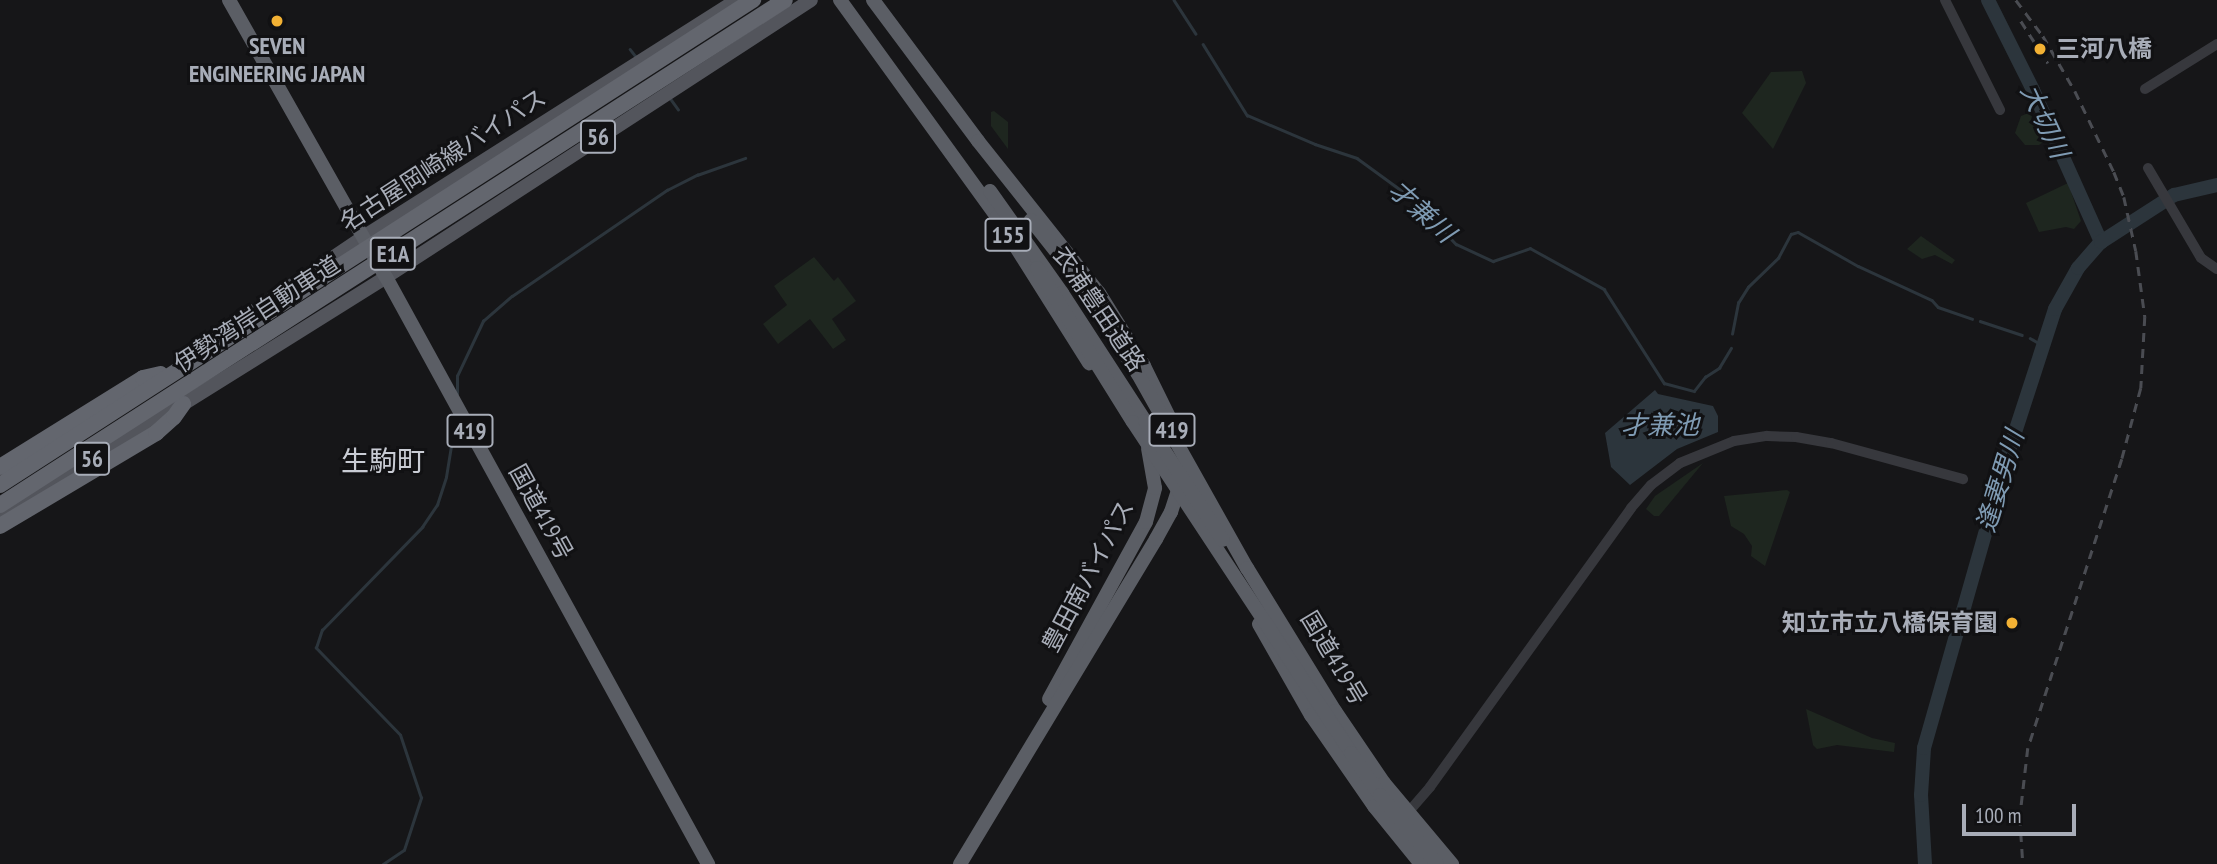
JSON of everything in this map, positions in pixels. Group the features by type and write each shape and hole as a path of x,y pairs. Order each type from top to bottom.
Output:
{"highway":[{"name":"国道419号","path":"229,0 386,276 708,864"},
{"name":"伊勢湾岸自動車道","path":"0,485 754,0"},
{"name":"伊勢湾岸自動車道","path":"0,505 785,0"},
{"name":"豊田南バイパス","path":"840,0 958,161 1068,332 1138,431 1149,449 1155,481 1152,504 1141,534 957,864"},
{"name":"衣浦豊田道路","path":"849,0 1059,295 1259,611"},
{"name":"衣浦豊田道路","path":"849,0 1062,293 1187,487 1298,650"},
{"name":"155","path":"873,0 955,109"},
{"name":"豊田南バイパス","path":"955,109 1076,260 1127,337 1174,425 1181,449 1182,476 1175,503 1163,526 957,864"},
{"name":"衣浦豊田道路","path":"955,109 983,156 1070,269 1138,374 1247,568 1384,783 1453,864"},
{"name":"衣浦豊田道路","path":"958,161 1037,268 1140,433 1372,784 1437,864"},
{"path":"0,467 143,378 161,374"},
{"path":"0,526 156,433 174,418 183,404"},
{"name":"国道419号","path":"1182,476 1184,491 1192,502 1226,523 1405,816 1453,864"},
{"name":"国道419号","path":"1155,481 1160,492 1192,516 1235,579 1300,698 1339,756 1421,864"},
{"path":"1163,526 1175,515 1192,516"},
{"name":"419","path":"1339,756 1363,774 1405,816 1425,851 1429,864"}],"main road":[{"name":"名古屋岡崎線バイパス","path":"0,477 161,374 362,238 737,0"},
{"name":"56","path":"0,514 183,404 386,276 811,0"}],"street":[{"path":"1945,0 2000,110"},
{"path":"2145,89 2217,44"},
{"path":"2151,173 2201,258 2217,269"},
{"path":"1405,816 1631,508 1651,485 1680,463 1734,441 1767,436 1796,437 1831,443 1963,480"}],"shaded area":[{"path":"1802,71 1806,83 1773,149 1742,113 1771,72"},
{"path":"994,111 1008,122 1008,149 991,126 991,112"},
{"path":"2031,112 2045,141 2039,145 2025,145 2015,133 2021,116"},
{"path":"2068,183 2081,221 2074,229 2066,227 2039,232 2026,203"},
{"path":"1921,236 1955,260 1952,264 1935,255 1922,259 1907,249"},
{"path":"814,257 834,281 838,277 856,301 832,319 846,340 833,349 810,319 778,344 763,324 787,305 774,286"},
{"path":"1703,463 1659,516 1654,516 1646,509 1655,496"},
{"path":"1787,490 1790,492 1765,566 1751,556 1752,546 1744,534 1731,526 1724,496"},
{"path":"1806,709 1872,738 1895,743 1894,752 1837,745 1817,749 1813,745"}],"water":[{"name":"才兼池","path":"1655,390 1658,394 1713,406 1718,416 1718,432 1677,449 1630,485 1611,467 1605,433"}],"waterway":[{"name":"才兼川","path":"1174,0 1196,34"},
{"name":"大切川","path":"1988,0 2033,90 2101,242"},
{"name":"才兼川","path":"1203,44 1247,115 1315,144 1357,158 1416,201 1456,244 1493,261 1530,248 1604,289 1664,383 1694,391 1705,377 1719,368 1731,348"},
{"path":"630,49 637,58"},
{"path":"670,98 678,109"},
{"path":"457,394 457,376 483,321 512,296 667,190 697,175 745,158"},
{"name":"逢妻男川","path":"1925,864 1921,795 1924,748 2006,460 2055,309 2078,268 2101,242 2174,195 2217,185"},
{"name":"才兼川","path":"1732,334 1738,303 1748,287 1778,258 1791,234 1798,232 1858,266 1932,300 1938,307 1972,319"},
{"name":"才兼川","path":"1980,321 2022,335"},
{"name":"才兼川","path":"2030,338 2042,345"},
{"path":"383,864 404,850 421,798 400,735 316,648 322,630 422,527 437,505 446,477 456,415"}],"railway":[{"path":"2016,0 2043,36 2075,91 2114,172 2124,197 2136,251 2145,317 2141,388 2122,459 2028,748 2020,817 2023,864"},
{"path":"2021,21 2048,63"}],"place":[{"name":"SEVEN ENGINEERING JAPAN","path":"277,21"},
{"name":"三河八橋","path":"2040,49"},
{"name":"知立市立八橋保育園","path":"2012,623"}],"district":[{"name":"生駒町","path":"383,461"}]}
